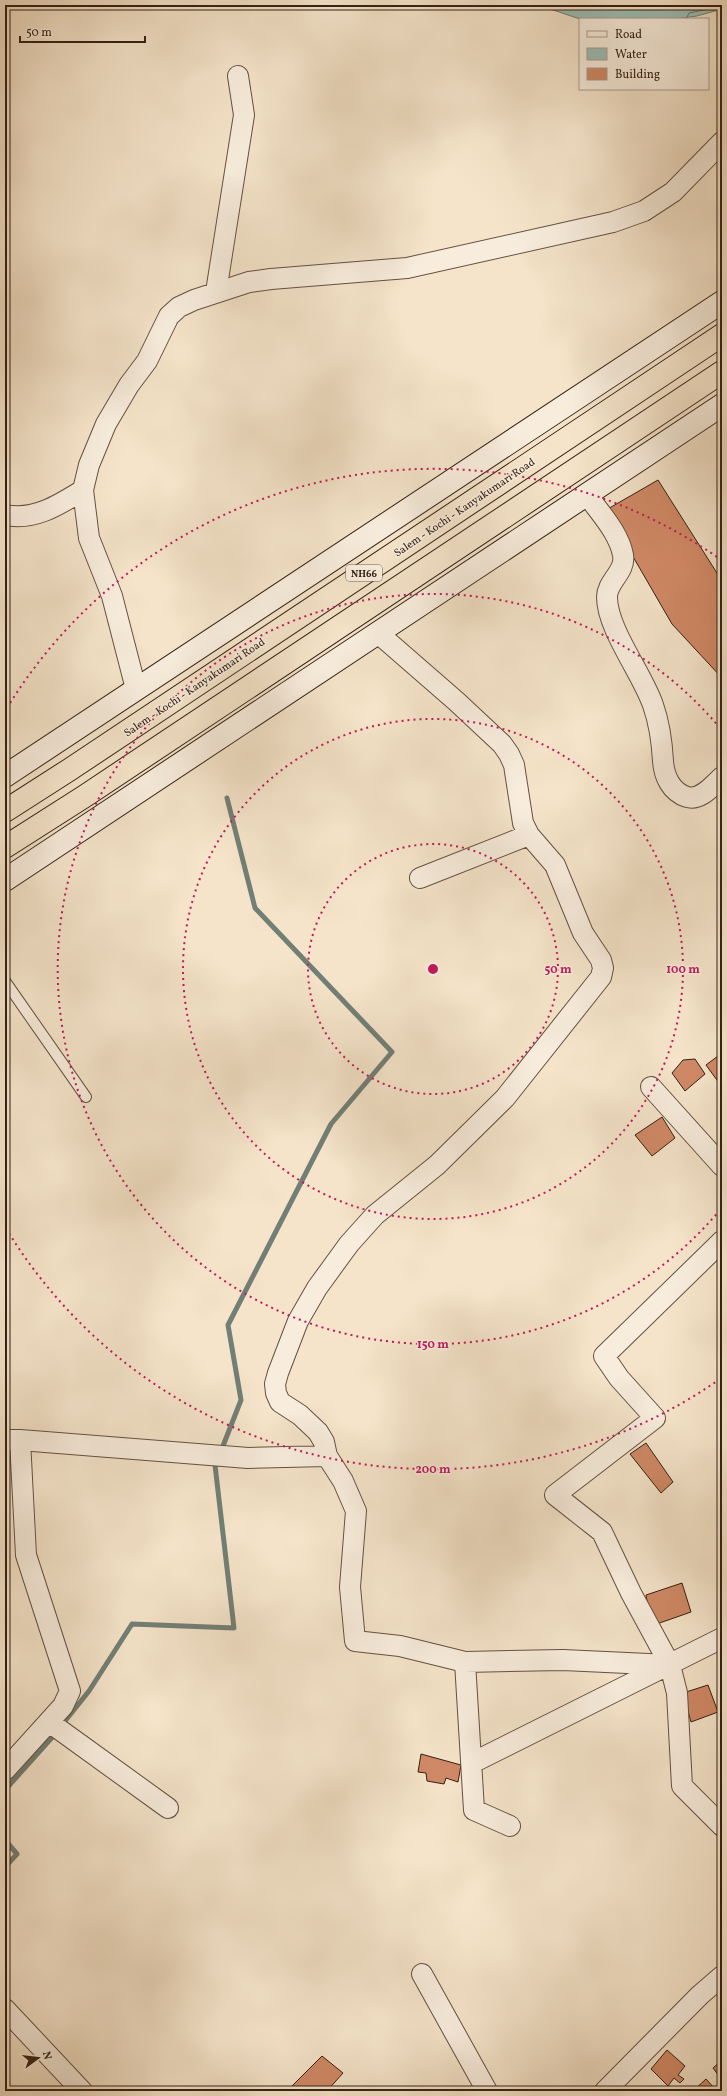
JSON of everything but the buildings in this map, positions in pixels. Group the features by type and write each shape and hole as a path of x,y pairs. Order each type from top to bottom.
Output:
{"highway":[{"name":"Salem - Kochi - Kanyakumari Road","path":"5,811 722,335"},
{"name":"NH66","path":"5,847 86,796 722,372"}],"street":[{"path":"216,292 244,114 238,76"},
{"path":"136,689 112,596 89,538 83,490 89,465 106,424 129,385 148,361 169,316 179,307 216,292 249,282 407,268 613,222 644,211 673,192 722,142"},
{"path":"6,774 722,302"},
{"path":"5,880 588,496 722,405"},
{"path":"5,515 14,517 37,514 58,506 83,490"},
{"path":"588,496 616,536 623,556 622,569 611,582 607,596 610,617 654,705 667,781 680,793 687,797 696,797 705,792 722,777"},
{"path":"379,634 456,701 502,744 514,765 523,823 529,835 555,864 583,933 602,960 603,968 601,977 505,1098 436,1165 376,1215 349,1244 317,1288 298,1321 275,1384 276,1393 280,1402 300,1415 318,1432 324,1442 327,1456 343,1481 356,1511 350,1587 355,1641 400,1646 465,1662 563,1660 670,1665"},
{"path":"420,878 529,835"},
{"path":"651,1087 722,1166"},
{"path":"722,1241 604,1356 619,1378 655,1418 555,1495 602,1532 631,1593 670,1665 677,1693 682,1786 722,1826"},
{"path":"5,1770 66,1702 70,1688 26,1555 12,1440 248,1458 327,1456"},
{"path":"472,1763 722,1638"},
{"path":"465,1662 474,1810 510,1826"},
{"path":"49,1722 168,1808"},
{"path":"422,1974 488,2091"},
{"path":"605,2091 700,1995 722,1976"},
{"path":"5,2009 82,2091"}],"lane":[{"path":"5,981 86,1097"}],"water":[{"path":"538,5 722,5 722,9 697,16 682,18 579,19"}],"waterway":[{"path":"221,1451 241,1400 228,1325 331,1124 392,1052 255,908 227,798"},
{"path":"61,1726 89,1691 132,1624 234,1628 215,1465 217,1460"},
{"path":"5,1790 56,1733"},
{"path":"5,1840 17,1854 5,1867"}]}
